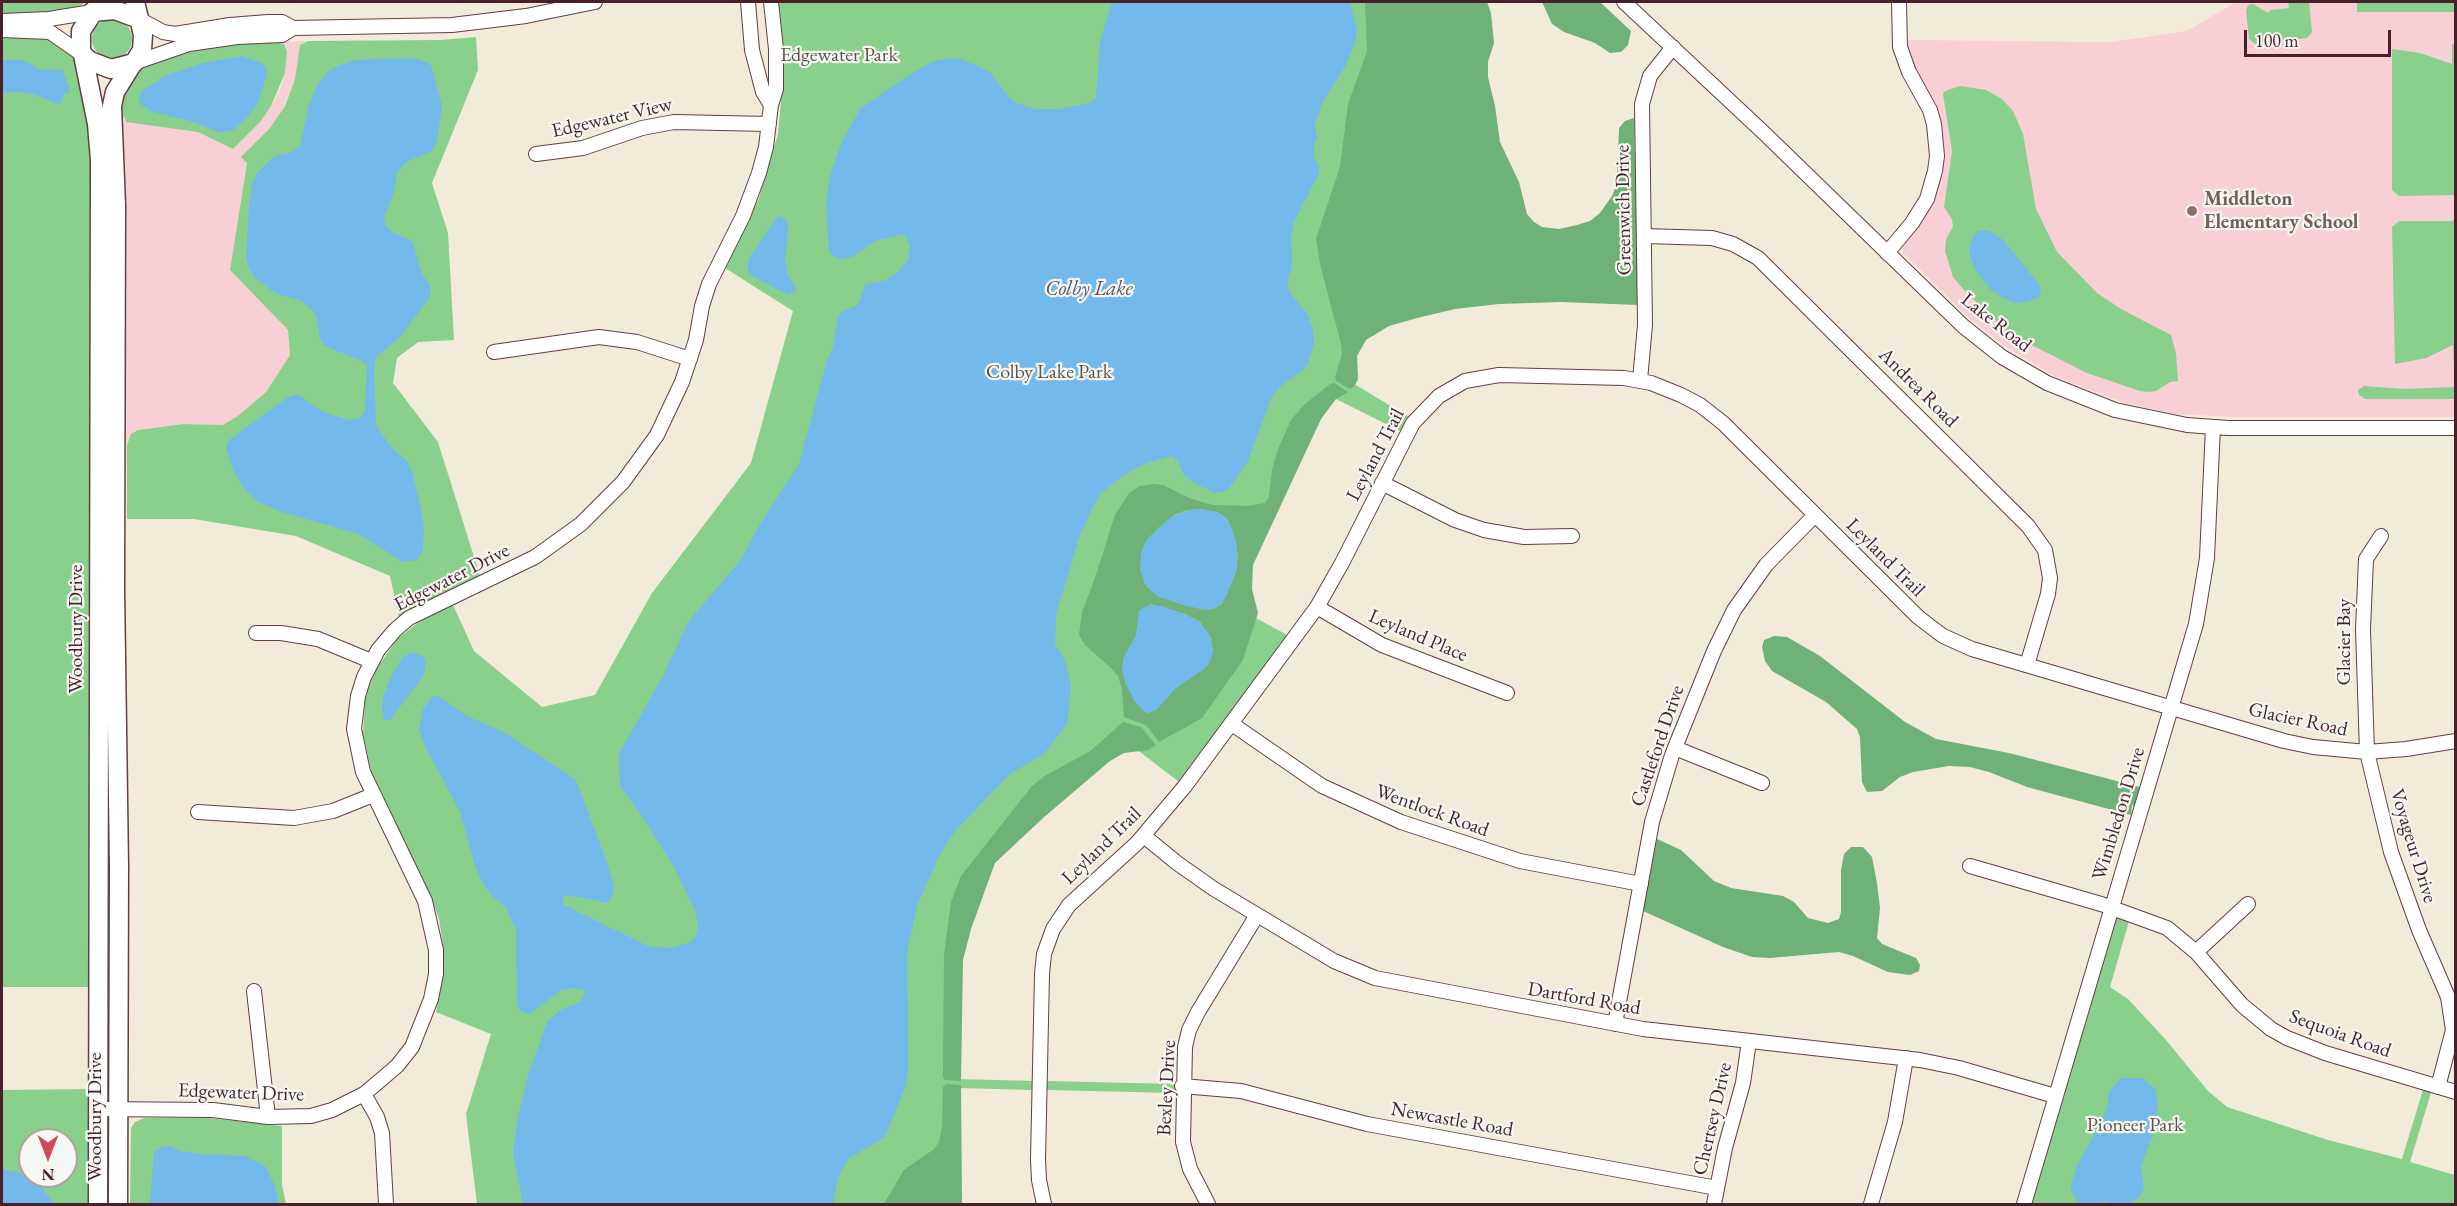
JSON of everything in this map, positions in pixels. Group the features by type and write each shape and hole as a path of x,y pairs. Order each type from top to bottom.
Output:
{"main road":[{"path":"95,8 138,13 143,43 133,63 120,68 107,68 83,55 81,32 95,8"},
{"name":"Woodbury Drive","path":"83,55 97,124 100,160 99,1204"},
{"name":"Woodbury Drive","path":"118,1204 116,174 112,106 115,92 133,63"}],"street":[{"path":"138,13 163,32 175,34 259,22 282,22 293,28 475,23 549,12 595,2"},
{"name":"Edgewater Drive","path":"748,2 752,50 763,92 771,105"},
{"name":"Edgewater Drive","path":"99,1110 213,1110 268,1117 311,1116 332,1110 364,1094 397,1066 412,1047 431,999 436,974 436,950 424,901 363,772 354,729 358,696 371,661 395,630 409,618 535,557 561,540 603,505 641,460 657,435 671,410 690,359 709,284 743,216 766,147 771,105 776,89 776,49 771,2"},
{"name":"Lake Road","path":"1624,2 1970,332 2002,357 2039,379 2082,399 2123,413 2177,424 2213,427 2456,428"},
{"path":"1887,253 1912,224 1927,199 1934,178 1937,156 1932,117 1903,59 1900,47 1899,2"},
{"path":"2,21 49,19 95,8"},
{"path":"133,63 195,43 237,37 282,35 293,28"},
{"path":"2,30 50,32 83,55"},
{"name":"Greenwich Drive","path":"1640,380 1645,335 1643,98 1650,76 1673,47"},
{"name":"Edgewater View","path":"536,154 583,148 642,128 674,122 769,124"},
{"name":"Andrea Road","path":"1644,236 1712,238 1738,246 1762,261 2028,526 2045,550 2050,578 2048,594 2027,665"},
{"path":"494,352 599,337 637,342 690,359"},
{"name":"Leyland Trail","path":"1044,1204 1039,1180 1038,1155 1042,974 1047,945 1058,920 1069,905 1144,836 1232,724 1317,608 1411,426 1423,410 1443,392 1465,381 1499,375 1608,377 1640,380 1676,392 1706,410 1913,613 1933,629 1966,646 2171,707"},
{"name":"Wimbledon Drive","path":"2024,1204 2196,624 2205,575 2213,427"},
{"path":"1382,483 1459,522 1484,530 1524,537 1572,536"},
{"name":"Castleford Drive","path":"1615,1024 1657,801 1675,748 1720,637 1738,604 1766,566 1815,515"},
{"name":"Glacier Bay","path":"2367,752 2363,629 2366,559 2380,536"},
{"name":"Leyland Place","path":"1317,608 1389,648 1507,693"},
{"path":"256,633 281,633 318,639 371,661"},
{"name":"Glacier Road","path":"2171,707 2284,741 2342,751 2406,749 2456,741"},
{"name":"Wentlock Road","path":"1232,724 1322,786 1401,822 1511,858 1641,884"},
{"path":"1675,748 1762,783"},
{"name":"Voyageur Drive","path":"2367,752 2391,852 2419,930 2448,997 2453,1030 2438,1087"},
{"path":"198,812 294,818 333,811 374,795"},
{"name":"Dartford Road","path":"1144,836 1194,875 1257,915 1334,961 1375,978 1666,1033 1906,1058 1959,1068 2055,1096"},
{"name":"Sequoia Road","path":"1970,866 2111,908 2167,928 2196,952 2242,1005 2271,1029 2325,1053 2456,1092"},
{"path":"2196,952 2248,904"},
{"name":"Bexley Drive","path":"1208,1204 1192,1174 1185,1153 1182,1131 1184,1051 1191,1026 1257,915"},
{"path":"254,991 268,1117"},
{"name":"Chertsey Drive","path":"1714,1204 1725,1148 1743,1083 1749,1041"},
{"path":"1871,1204 1894,1122 1906,1058"},
{"name":"Newcastle Road","path":"1182,1086 1241,1091 1367,1124 1717,1188"},
{"path":"364,1094 377,1117 382,1133 386,1204"}],"shaded area":[{"name":"Middleton Elementary School","path":"2236,2 2455,2 2455,417 2234,417 2176,414 2125,403 2056,377 2006,347 1968,317 1903,253 1904,243 1922,221 1933,201 1940,181 1943,154 1939,116 1910,58 1906,40 2112,42 2187,31"},
{"path":"310,41 300,46 295,79 282,110 270,128 242,157 247,162 230,270 288,330 290,355 266,392 239,415 223,425 183,424 138,430 134,432 127,445 124,396 125,181 123,141 118,116 195,128 234,148 261,121 280,91 285,73 287,49 285,45 275,42"}],"green space":[{"path":"2,2 87,2 70,11 2,17"},
{"name":"Colby Lake","path":"778,2 1422,2 1341,376 1409,417 1400,431 1332,397 1230,604 1289,636 1179,782 1127,742 995,857 959,959 958,1079 1033,1081 1032,1090 958,1088 958,1204 477,1204 466,1114 491,1034 436,1012 444,973 444,951 439,919 431,897 371,770 363,733 365,700 375,671 398,638 423,619 453,605 474,651 542,707 595,695 652,593 751,463 793,311 725,268 759,198 778,134 784,68"},
{"path":"1365,2 1487,2 1491,13 1494,43 1488,62 1488,77 1500,142 1519,182 1527,214 1542,227 1559,229 1577,225 1590,221 1600,213 1612,196 1617,183 1619,128 1625,121 1634,118 1638,305 1561,302 1499,304 1455,309 1417,318 1389,326 1366,340 1357,356 1358,379 1354,387 1350,389 1336,381 1335,377 1342,354 1341,344 1320,264 1316,239 1340,167 1348,104 1367,51"},
{"path":"1542,2 1600,2 1631,31 1628,45 1621,52 1610,53 1595,43 1564,32 1552,24"},
{"path":"2288,2 2309,2 2312,32 2307,38 2255,44 2249,39 2246,10 2248,5 2253,4 2268,13 2271,10 2289,8"},
{"path":"2357,2 2455,2 2455,12 2357,12"},
{"path":"112,19 126,25 132,39 126,53 112,59 98,53 92,39 98,25"},
{"path":"2,34 43,35 70,53 77,62 92,136 90,987 2,987"},
{"path":"476,37 478,70 432,183 448,233 454,340 418,342 397,358 393,383 438,442 480,576 421,604 399,618 390,576 296,536 194,519 127,519 127,445 131,434 138,430 183,424 223,425 239,415 266,392 290,355 288,330 230,270 247,163 241,157 270,128 285,106 295,79 300,45 308,41 440,40"},
{"path":"253,42 284,44 287,51 285,73 271,106 261,121 233,149 198,132 126,122 125,117 118,116 118,102 133,77 145,67 187,50"},
{"path":"2452,44 2456,44 2455,195 2399,196 2392,190 2392,49 2420,53 2452,64"},
{"path":"1960,86 1986,90 2002,99 2013,111 2023,134 2036,209 2057,252 2097,293 2121,309 2171,335 2176,353 2178,381 2170,382 2156,391 2149,392 2087,373 2010,334 1953,277 1945,251 1946,239 1953,227 1952,219 1944,207 1952,151 1943,94 1945,91"},
{"path":"2456,219 2455,366 2453,345 2426,358 2395,364 2392,227 2399,221 2453,221"},
{"path":"1334,383 1348,392 1336,399 1321,419 1253,565 1252,589 1258,613 1243,660 1202,718 1159,742 1146,725 1124,717 1122,689 1118,676 1085,645 1079,635 1082,612 1115,515 1129,493 1140,486 1153,484 1163,485 1189,498 1212,505 1248,506 1265,503 1269,497 1272,470 1278,449 1291,420 1304,405","holes":["1200,509 1218,512 1228,520 1236,542 1238,558 1235,575 1222,604 1213,609 1204,610 1159,597 1146,586 1140,569 1145,543 1157,529 1176,514","1151,604 1185,614 1200,622 1211,638 1213,651 1207,666 1173,690 1157,709 1148,713 1134,700 1122,669 1124,657 1136,636 1139,611"]},
{"path":"2364,386 2404,389 2455,387 2455,399 2365,399 2359,395 2358,390"},
{"path":"1774,636 1787,637 1820,656 1905,722 1936,739 2009,753 2140,787 2134,806 2132,805 2131,815 2027,787 1970,767 1949,766 1913,772 1900,777 1882,791 1867,792 1862,782 1860,737 1857,729 1826,702 1772,671 1765,661 1762,647 1764,640"},
{"path":"1123,722 1141,727 1156,745 1148,750 1124,753 1110,761 1043,818 995,863 971,929 963,960 961,1081 945,1080 943,1077 944,954 951,902 961,876 1032,786 1046,775 1089,752"},
{"path":"1657,839 1681,850 1714,881 1731,888 1783,896 1794,902 1808,918 1828,923 1839,919 1841,912 1841,870 1844,854 1851,847 1863,847 1872,857 1877,883 1880,908 1877,938 1882,944 1916,958 1920,965 1919,971 1910,975 1888,972 1839,952 1770,958 1752,957 1723,947 1643,911"},
{"name":"Pioneer Park","path":"2118,918 2129,921 2110,987 2128,999 2208,1091 2227,1107 2328,1140 2402,1159 2425,1083 2433,1086 2410,1162 2455,1175 2455,1204 2031,1204 2115,921"},
{"path":"1047,1081 1175,1084 1175,1093 1047,1090"},
{"path":"946,1084 961,1085 962,1204 884,1204 904,1170 934,1149 939,1142 942,1126 943,1087"},
{"path":"90,1089 90,1204 2,1204 2,1090"},
{"path":"144,1118 208,1118 282,1126 282,1185 286,1204 130,1204 131,1128 135,1122"}],"water":[{"name":"Colby Lake","path":"1112,2 1350,2 1357,30 1355,43 1346,65 1323,101 1315,124 1317,137 1314,157 1319,173 1294,222 1291,235 1292,266 1287,284 1289,291 1307,313 1313,329 1314,343 1308,363 1272,396 1248,461 1228,490 1215,493 1198,485 1184,475 1177,460 1172,456 1147,463 1127,473 1101,493 1093,507 1080,535 1056,614 1055,644 1065,661 1071,685 1067,724 1044,754 1010,774 997,787 957,829 941,852 918,903 907,951 908,1073 905,1088 885,1137 848,1159 838,1177 833,1204 523,1204 513,1153 517,1121 527,1079 547,1022 560,1010 580,1002 585,995 583,990 572,988 560,991 530,1014 520,1011 517,1004 516,930 505,906 492,896 475,866 460,812 423,742 419,729 423,709 433,696 438,696 467,716 505,733 576,780 614,885 613,894 608,903 568,895 563,897 564,905 648,946 669,948 691,942 698,928 696,913 674,867 620,786 619,754 664,674 688,622 740,561 759,526 799,464 827,360 833,348 838,316 844,310 858,305 865,285 886,280 897,273 908,260 910,246 904,234 875,241 852,257 838,259 829,252 826,202 831,172 841,144 860,109 932,62 945,59 958,58 989,71 1012,101 1034,109 1060,109 1091,103 1096,98 1100,41"},
{"path":"242,56 262,63 267,74 257,105 233,130 215,131 194,122 153,112 140,104 139,97 142,91 167,75 204,63"},
{"path":"419,59 431,65 442,106 437,141 432,151 406,162 397,173 393,195 384,216 386,226 392,232 413,243 422,274 431,290 429,298 399,338 376,357 374,367 376,425 391,447 407,461 421,508 424,530 423,550 417,560 403,562 359,534 282,512 258,502 245,490 233,470 226,447 229,440 294,395 301,396 313,406 331,415 349,420 360,418 365,411 367,365 325,346 320,339 316,314 302,301 277,294 255,278 249,269 246,257 249,206 252,184 258,172 275,156 292,152 300,146 309,105 317,86 328,72 337,66 356,60"},
{"path":"2,60 20,60 32,64 37,69 63,70 70,92 64,94 62,102 58,104 22,92 2,93"},
{"path":"781,216 787,221 788,229 785,261 788,276 796,291 788,295 749,274 748,267 748,260 777,217"},
{"path":"1988,230 2002,239 2039,284 2041,292 2039,297 2027,302 2016,303 2005,299 1991,290 1974,268 1969,251 1972,239 1978,231"},
{"path":"1194,509 1213,511 1223,515 1232,528 1237,549 1237,569 1226,596 1220,605 1208,610 1186,606 1155,595 1145,584 1140,569 1141,553 1148,538 1171,517"},
{"path":"1148,605 1162,606 1196,619 1209,634 1213,651 1210,662 1204,669 1176,688 1157,709 1149,713 1142,710 1134,700 1125,682 1122,669 1124,657 1136,636 1139,611"},
{"path":"412,652 424,656 426,662 422,678 390,720 386,720 383,718 383,697 403,657"},
{"path":"2121,1078 2142,1078 2155,1089 2158,1104 2156,1126 2141,1166 2144,1188 2140,1196 2130,1204 2114,1204 2105,1201 2095,1204 2079,1204 2070,1188 2077,1166 2104,1116 2108,1104 2108,1093"},
{"path":"171,1146 180,1151 200,1154 244,1156 265,1166 275,1186 279,1204 150,1204 154,1152 162,1147"},
{"path":"2,1169 18,1173 18,1188 42,1188 55,1204 2,1204"}],"place":[{"name":"Middleton Elementary School","path":"2192,211"}],"park label":[{"name":"Edgewater Park","path":"839,56"},
{"name":"Colby Lake Park","path":"1049,373"}]}
